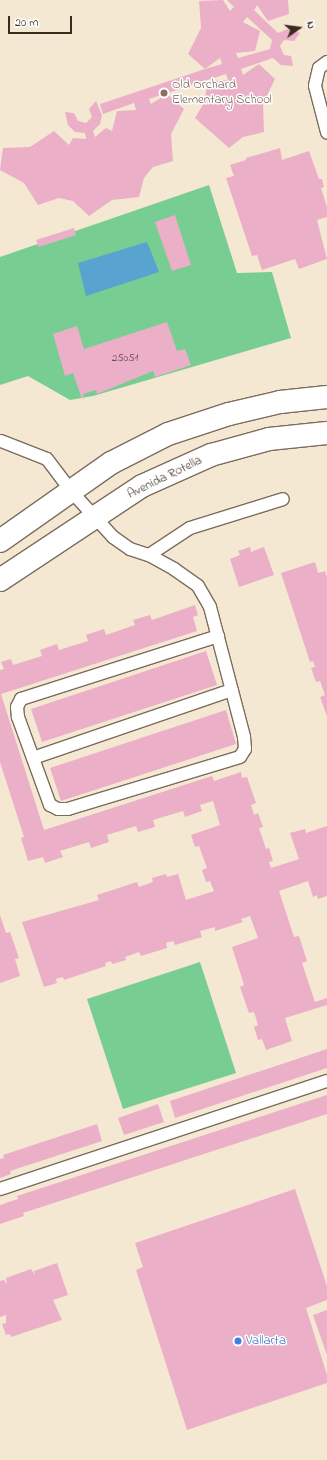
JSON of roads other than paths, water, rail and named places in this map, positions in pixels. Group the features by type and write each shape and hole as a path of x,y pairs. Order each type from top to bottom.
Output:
{"street":[{"path":"0,541 111,463 168,434 229,414 280,402 327,397"},
{"name":"Avenida Rotella","path":"0,580 142,486 211,455 269,439 327,433"}],"lane":[{"path":"327,62 319,68 315,86 327,132"},
{"path":"1,441 47,459 71,491 113,537 130,549 149,555 174,569 198,586 210,607 218,636 244,737 245,749 240,757 68,809 58,810 50,805 18,717 17,707 21,699 218,636"},
{"path":"149,555 190,528 283,499"},
{"path":"32,758 232,690"},
{"path":"0,1189 327,1081"}],"water":[{"path":"147,242 159,272 86,296 78,263"}],"place":[{"name":"Old Orchard Elementary School","path":"164,93"},
{"name":"Vallarta","path":"238,1341"}]}
